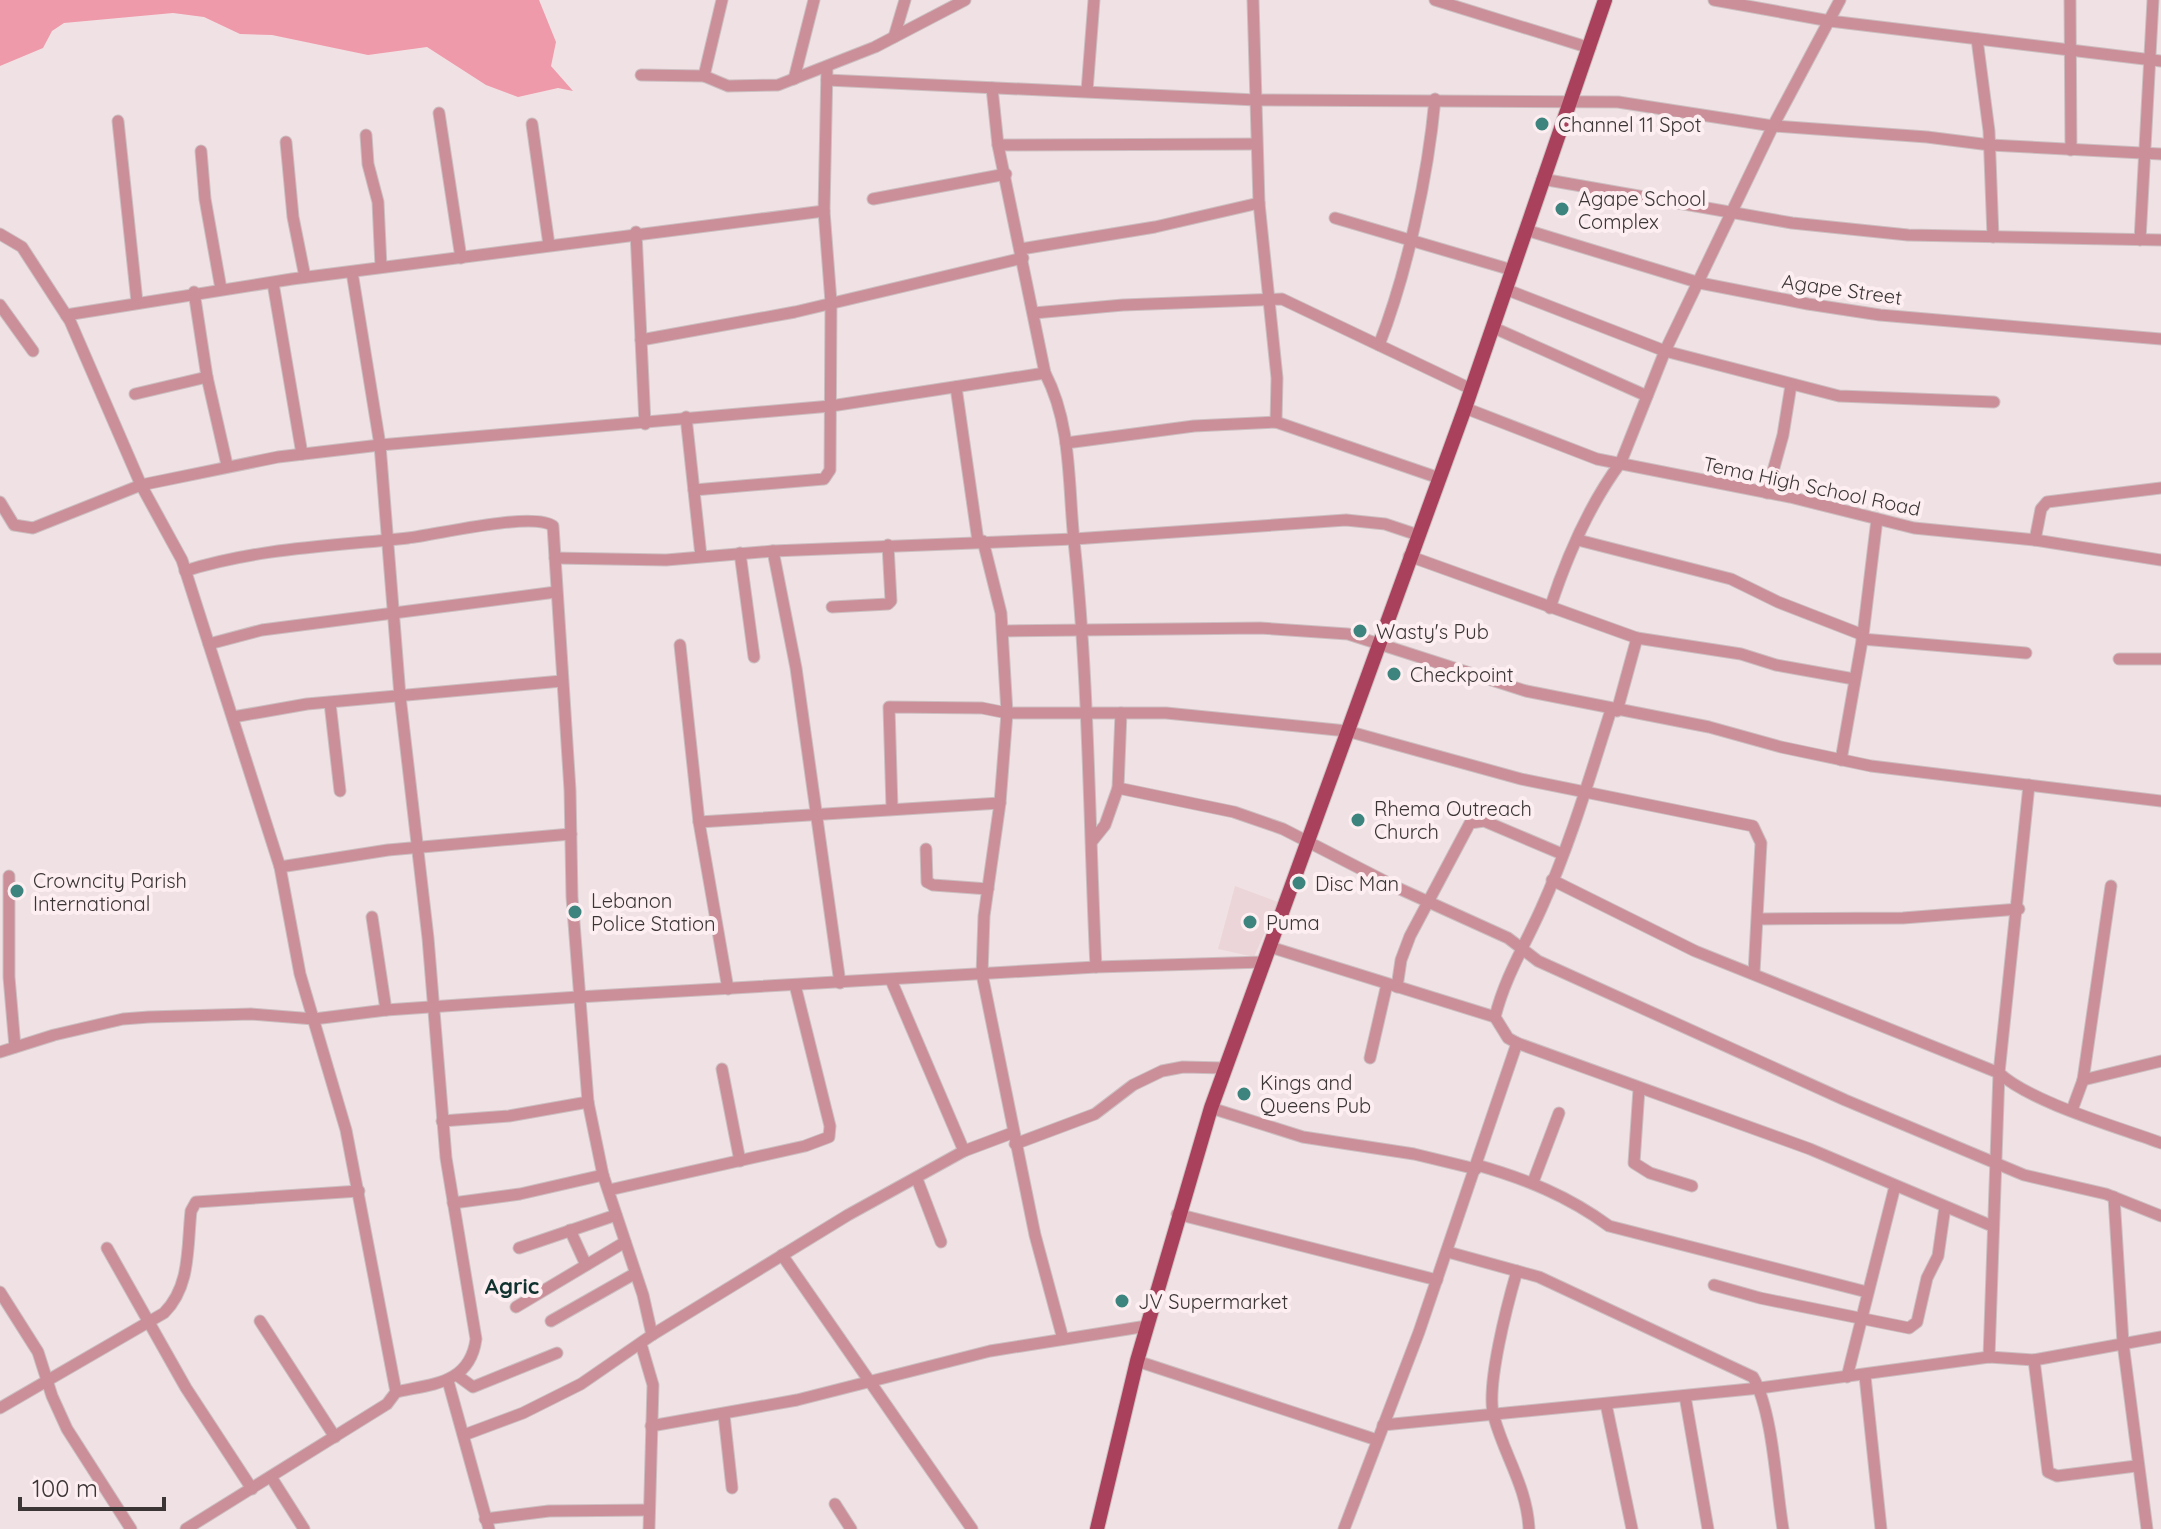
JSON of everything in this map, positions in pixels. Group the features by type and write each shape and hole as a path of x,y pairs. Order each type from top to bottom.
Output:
{"main road":[{"path":"1097,1529 1137,1361 1177,1214 1211,1108 1465,408 1605,0"}],"street":[{"path":"704,76 722,0"},
{"path":"794,79 814,0"},
{"path":"894,37 905,0"},
{"path":"1087,91 1094,0"},
{"path":"1253,0 1259,203 1277,378 1276,422"},
{"path":"1435,0 1590,48"},
{"path":"1479,14 1486,0"},
{"path":"1714,0 1830,21 2161,61"},
{"path":"1550,608 1578,540 1621,462 1665,351 1773,126 1840,0"},
{"path":"2070,0 2071,150"},
{"path":"2140,240 2147,59 2153,0"},
{"path":"827,74 959,1"},
{"path":"1977,39 1990,145 1993,237"},
{"path":"641,75 704,76 728,86 752,87 778,85 827,74 992,88 1256,100 1571,99 1618,102 1773,126 1927,137 1990,145 2161,154"},
{"path":"694,490 824,479 830,470 831,302 824,211 827,74"},
{"path":"992,88 998,145 1045,373 1055,394 1066,443 1082,629 1096,967"},
{"path":"1379,345 1397,296 1432,135 1435,99"},
{"path":"439,113 461,258"},
{"path":"118,121 137,302"},
{"path":"532,124 549,245"},
{"path":"366,135 369,172 378,202 381,267"},
{"path":"286,142 293,217 305,277"},
{"path":"998,145 1256,144"},
{"path":"201,151 205,199 221,289"},
{"path":"873,199 1006,174"},
{"path":"1542,179 1732,213 1908,235 2161,240"},
{"path":"641,340 831,302 1022,253 1259,203"},
{"path":"66,315 194,292 636,232 824,211"},
{"path":"1335,218 1409,237 1512,270"},
{"name":"Agape Street","path":"1526,230 1700,283 1880,315 2161,339"},
{"path":"636,232 645,424"},
{"path":"0,234 22,247 66,315 141,485 177,548 185,571 280,867 300,974 346,1130 396,1392"},
{"path":"186,1529 387,1404 396,1392 453,1378 469,1364 476,1339 442,1121 400,696 380,445 352,272"},
{"path":"273,283 302,454"},
{"path":"1505,289 1665,351 1791,385 1839,396 1994,402"},
{"path":"194,292 207,377 227,465"},
{"path":"1034,313 1123,305 1282,299 1471,389"},
{"path":"0,305 33,351"},
{"path":"1492,327 1647,396"},
{"path":"0,502 14,525 33,528 141,485 227,465 380,445 831,406 1045,373"},
{"path":"135,394 207,377"},
{"path":"1767,493 1783,435 1791,385"},
{"path":"956,387 980,541 1003,631 1007,713 982,974 1014,1139 1063,1339"},
{"name":"Tema High School Road","path":"1465,408 1597,459 1767,493 1914,528 2035,540 2161,560"},
{"path":"686,417 701,556"},
{"path":"1066,443 1194,426 1276,422 1439,478"},
{"path":"2035,540 2041,509 2047,502 2161,488"},
{"path":"1841,760 1863,637 1877,519"},
{"path":"555,558 666,560 888,545 1074,539 1346,520 1385,524 1418,535"},
{"path":"185,571 289,549 497,524 548,522 554,533 578,997 588,1102 603,1175 652,1335"},
{"path":"1578,540 1731,579 1863,637 2026,653"},
{"path":"832,607 888,604 891,601 888,545"},
{"path":"773,551 796,668 840,983"},
{"path":"740,553 754,657"},
{"path":"1409,556 1637,638 1741,654 1776,665 1854,679"},
{"path":"209,644 262,630 556,592"},
{"path":"1003,631 1260,628 1348,634 1512,687 1709,727 1841,760 2161,801"},
{"path":"1495,1017 1521,946 1562,854 1637,638"},
{"path":"680,645 699,822 728,989"},
{"path":"2119,659 2161,659"},
{"path":"233,717 330,703 562,681"},
{"path":"330,703 340,791"},
{"path":"892,808 889,707 982,708 1007,713 1166,713 1347,731 1521,779 1753,826 1761,843 1754,973"},
{"path":"1093,840 1105,825 1118,788 1121,713"},
{"path":"1989,1357 1999,1073 2019,909 2029,785"},
{"path":"1118,788 1234,812 1283,829 1521,946 1538,961 1656,1016 2024,1175 2114,1197 2161,1216"},
{"path":"699,822 815,812 1000,803"},
{"path":"1370,1058 1401,960 1465,829 1476,820 1562,854"},
{"path":"280,867 343,856 571,834"},
{"path":"926,849 927,882 988,889"},
{"path":"9,876 8,967 15,1047"},
{"path":"1552,880 1695,951 1999,1073 2021,1087 2113,1128 2161,1143"},
{"path":"2072,1110 2083,1080 2111,886"},
{"path":"1759,919 1903,918 2019,909"},
{"path":"372,917 386,1010"},
{"path":"1270,947 1495,1017 1508,1038 1517,1043 1758,1129 1992,1226"},
{"path":"0,1052 123,1019 251,1014 314,1019 386,1010 578,997 1096,967 1264,962"},
{"path":"891,980 964,1151"},
{"path":"609,1190 815,1143 829,1137 831,1132 795,985"},
{"path":"1344,1529 1448,1252 1517,1043"},
{"path":"2083,1080 2161,1061"},
{"path":"464,1435 548,1402 848,1215 964,1151 1095,1114 1133,1085 1162,1071 1183,1067 1225,1068"},
{"path":"722,1069 740,1161"},
{"path":"1639,1089 1634,1163 1650,1173 1692,1186"},
{"path":"442,1121 509,1116 588,1102"},
{"path":"1211,1108 1303,1137 1414,1154 1533,1182 1580,1205 1609,1226 1867,1292"},
{"path":"1533,1182 1559,1113"},
{"path":"2143,1136 2161,1134"},
{"path":"453,1203 474,1203 603,1175"},
{"path":"917,1179 941,1242"},
{"path":"1847,1377 1895,1186"},
{"path":"0,1408 149,1324 176,1301 182,1287 191,1211 196,1202 359,1191"},
{"path":"2114,1197 2123,1343 2136,1466 2147,1529"},
{"path":"1714,1285 1860,1320 1915,1326 1927,1278 1938,1256 1945,1207"},
{"path":"1177,1214 1437,1280"},
{"path":"519,1248 616,1215"},
{"path":"570,1230 586,1265"},
{"path":"516,1307 625,1242"},
{"path":"107,1248 149,1324 252,1489"},
{"path":"1448,1252 1539,1277 1746,1372 1760,1388 1783,1529"},
{"path":"782,1255 972,1529"},
{"path":"1517,1271 1501,1323 1492,1414 1525,1493 1529,1529"},
{"path":"551,1321 634,1274"},
{"path":"0,1292 38,1352 67,1429 131,1529"},
{"path":"260,1321 335,1437"},
{"path":"651,1426 797,1400 990,1351 1147,1326"},
{"path":"1383,1425 1760,1388 1989,1357 2034,1360 2161,1337"},
{"path":"641,1344 653,1385 649,1529"},
{"path":"453,1378 473,1387 557,1353"},
{"path":"2034,1360 2048,1472 2057,1476 2136,1466"},
{"path":"1137,1361 1377,1440"},
{"path":"1865,1376 1881,1529"},
{"path":"453,1378 487,1524 549,1511 649,1510"},
{"path":"1685,1396 1708,1529"},
{"path":"1606,1404 1632,1529"},
{"path":"724,1415 732,1488"},
{"path":"271,1477 304,1529"},
{"path":"835,1504 851,1529"}],"shaded area":[{"path":"0,0 539,0 556,42 551,66 573,91 558,88 518,97 486,85 427,47 368,55 272,35 240,34 204,17 173,13 64,23 52,31 43,48 0,66"},
{"path":"1235,886 1278,902 1254,957 1218,949"}],"place":[{"name":"Channel 11 Spot","path":"1542,124"},
{"name":"Agape School Complex","path":"1562,209"},
{"name":"Wasty's Pub","path":"1360,631"},
{"name":"Checkpoint","path":"1394,674"},
{"name":"Rhema Outreach Church","path":"1358,820"},
{"name":"Disc Man","path":"1299,883"},
{"name":"Crowncity Parish International","path":"17,891"},
{"name":"Lebanon Police Station","path":"575,912"},
{"name":"Puma","path":"1250,922"},
{"name":"Kings and Queens Pub","path":"1244,1094"},
{"name":"JV Supermarket","path":"1122,1301"}],"district":[{"name":"Agric","path":"512,1286"}]}
